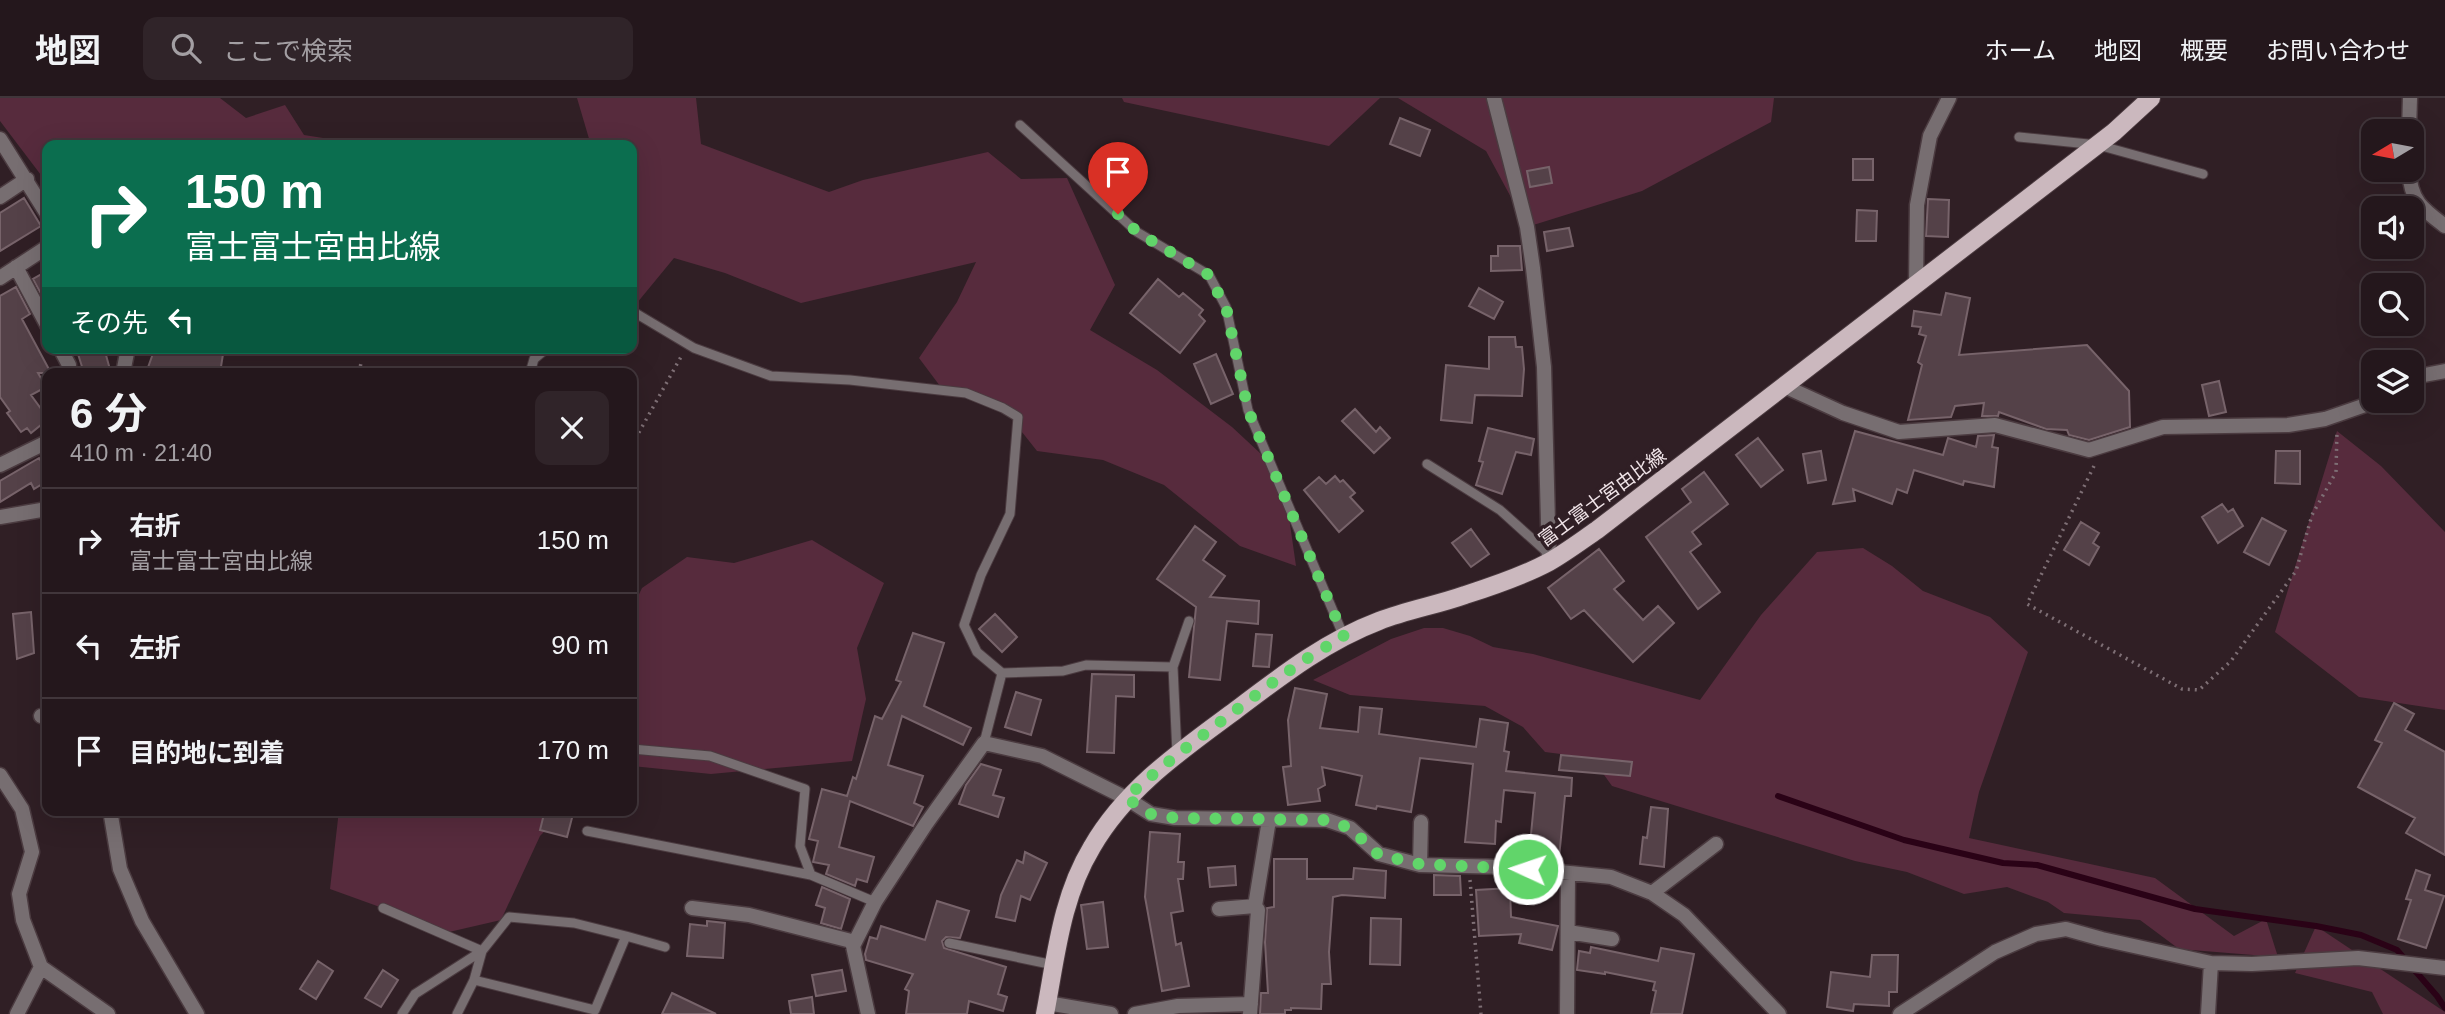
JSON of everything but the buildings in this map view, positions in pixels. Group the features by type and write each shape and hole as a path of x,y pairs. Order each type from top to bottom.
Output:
{"main road":[{"name":"富士富士宮由比線","path":"1046,1009 1060,927 1073,887 1091,847 1126,798 1177,754 1288,671 1344,637 1379,621 1463,596 1523,574 1597,530 2098,145 2151,98"}],"street":[{"path":"1494,98 1527,228 1533,268 1544,367 1549,558"},
{"path":"1916,286 1917,205 1930,136 1949,98"},
{"path":"2409,119 2410,98"},
{"path":"0,139 42,205"},
{"path":"0,197 27,179"},
{"path":"2409,182 2421,208 2445,226"},
{"path":"0,278 42,250"},
{"path":"16,267 42,316"},
{"path":"2424,375 2445,371"},
{"path":"1784,386 1843,413 1899,432 1995,425 2089,450 2162,427 2288,425 2338,415 2361,407"},
{"path":"0,465 42,444"},
{"path":"0,517 42,510"},
{"path":"868,1014 853,946 875,902 984,743 1042,756 1126,798 1151,814 1175,818 1327,820 1350,828 1379,855 1420,864 1509,867 1611,877 1652,893 1684,915 1779,1014"},
{"path":"0,775 22,809 32,852 19,894 23,920 41,967 108,1014"},
{"path":"111,816 120,869 142,921 197,1014"},
{"path":"1135,1014 1178,1006 1251,1009 1258,910 1255,906 1269,820"},
{"path":"1420,864 1421,822"},
{"path":"1652,893 1716,844"},
{"path":"1567,1014 1568,873"},
{"path":"1219,909 1255,906"},
{"path":"692,908 749,915 855,942"},
{"path":"1900,1014 1995,952 2036,934 2066,929 2211,963 2252,964 2358,958 2441,968"},
{"path":"1568,932 1612,939"},
{"path":"2208,1014 2211,963"},
{"path":"17,1014 41,967"},
{"path":"1046,1009 1111,1014"}],"lane":[{"path":"1020,125 1137,232 1209,275 1226,307 1248,410 1344,637"},
{"path":"2019,137 2098,145 2203,174"},
{"path":"637,314 689,344 771,376 850,380 966,393 1018,417 1010,514 981,575 964,625 977,652 1002,673 1063,671 1086,664 1174,667"},
{"path":"1427,464 1500,510 1549,558"},
{"path":"1177,754 1174,667 1189,621"},
{"path":"984,743 1002,673"},
{"path":"637,750 710,757 805,789 800,846 811,875"},
{"path":"587,831 811,875 875,902"},
{"path":"383,908 482,951"},
{"path":"402,1014 415,993 482,951 509,917 574,923 664,947"},
{"path":"474,980 595,1010 626,936"},
{"path":"949,943 1054,965"},
{"path":"457,1014 474,980 482,951"}],"path":[{"path":"637,436 689,344"},
{"path":"360,368 361,363"},
{"path":"2104,446 2027,604 2182,689 2200,690 2231,661 2296,571 2312,515 2336,472 2338,415"},
{"path":"1469,867 1481,1014"}],"shaded area":[{"path":"0,98 220,98 246,118 285,105 304,135 336,140 42,140 42,176 0,121"},
{"path":"577,98 696,98 701,144 829,192 863,180 988,152 1021,179 1067,178 1115,285 1090,330 1157,370 1232,427 1260,453 1285,489 1296,566 1240,546 1164,485 1103,460 1037,451 999,403 943,390 919,358 957,302 976,262 801,303 725,273 674,258 637,303 637,140 589,140"},
{"path":"1122,98 1380,98 1329,146 1124,102"},
{"path":"1398,98 1774,98 1771,122 1642,191 1527,227 1486,151"},
{"path":"2337,431 2381,466 2445,532 2445,710 2359,697 2275,632"},
{"path":"812,540 884,583 857,648 866,699 852,761 711,774 637,767 637,598 642,588 687,557 734,563"},
{"path":"1863,548 1892,566 1923,591 1990,617 2028,652 1979,792 1969,838 2155,878 2234,936 2266,919 2278,957 2179,949 2140,920 2064,913 2048,902 2007,887 1964,894 1907,872 1855,861 1612,786 1592,758 1545,752 1523,727 1485,706 1350,695 1313,680 1391,639 1424,628 1443,628 1470,636 1493,647 1533,654 1700,700 1761,615 1817,552"},
{"path":"338,816 559,816 540,836 501,920 449,932 330,889"},
{"path":"2316,926 2445,1014 2383,1014 2372,992 2295,973"}],"waterway":[{"path":"1778,796 1904,840 2003,863 2037,865 2195,909 2361,935 2397,950 2445,1008"}],"route":[{"path":"1118,214 1137,232 1209,275 1226,307 1248,410 1344,637 1262,690 1158,769 1126,798 1151,814 1175,818 1327,820 1350,828 1379,855 1420,864 1528,869"}]}
